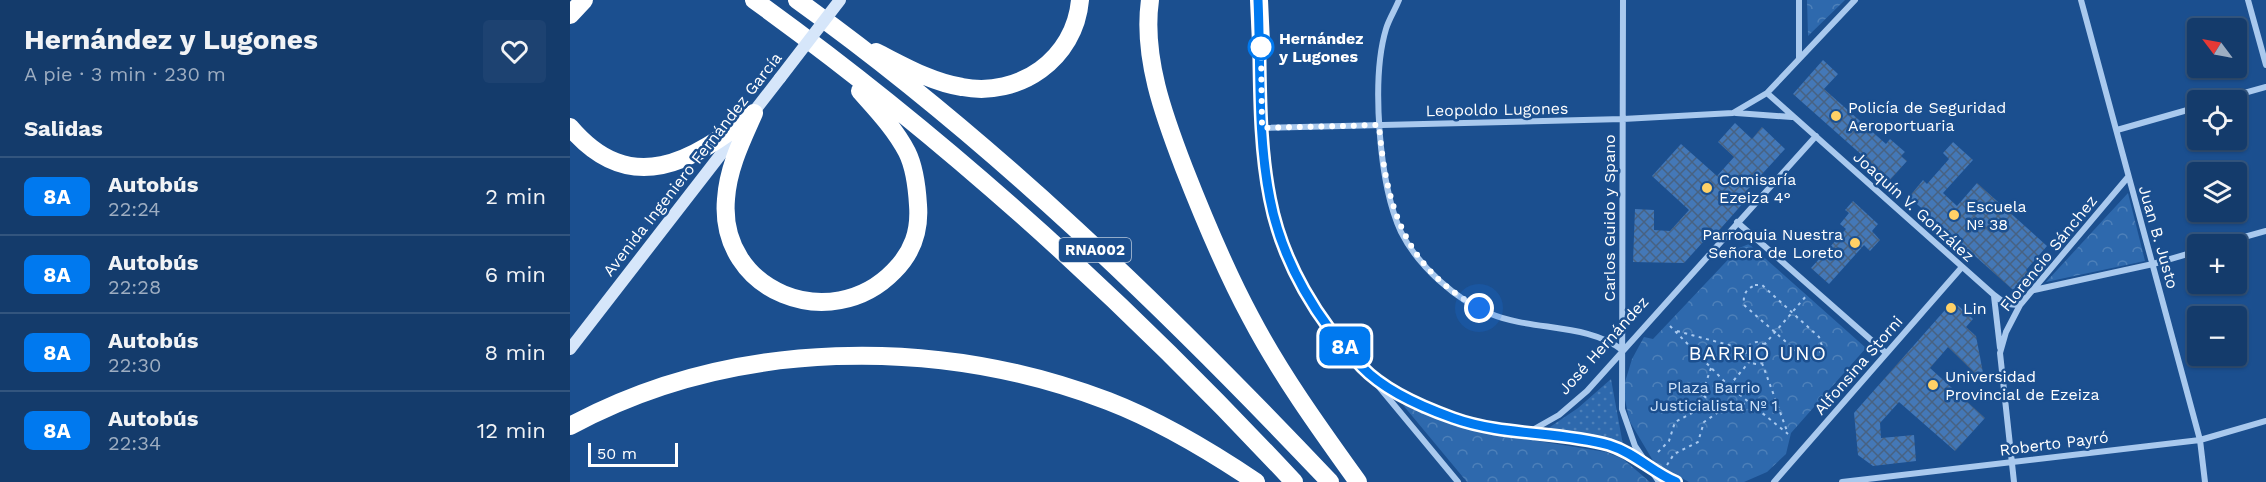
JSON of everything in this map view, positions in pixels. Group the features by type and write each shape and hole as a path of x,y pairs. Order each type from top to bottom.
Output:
{"highway":[{"path":"570,15 584,0"},
{"path":"739,0 786,23"},
{"name":"RNA002","path":"754,0 829,56 945,149 1028,221 1233,417 1294,482"},
{"path":"844,35 924,76 962,87 996,89 1030,77 1046,67 1063,50 1074,29 1080,0"},
{"path":"1150,0 1148,14 1155,82 1173,141 1215,242 1251,319 1320,430 1358,482"},
{"path":"1258,0 1261,43"},
{"name":"RNA002","path":"799,1 961,130 1040,199 1252,399 1330,482"},
{"path":"754,113 735,156 725,200 727,223 741,260 756,277 773,290 791,298 820,304 848,300 867,292 887,279 913,246 918,228 914,174 907,153 887,122 829,56"},
{"path":"570,128 587,146 606,158 628,165 648,167 664,165 694,155 754,113"},
{"path":"570,426 640,395 692,378 764,363 840,357 935,358 1002,370 1061,385 1110,402 1171,431 1256,482"}],"street":[{"name":"Avenida Ingeniero Fernández García","path":"570,348 840,0"},
{"path":"1265,0 1261,43 1262,128 1270,199 1280,235 1296,274 1321,317 1458,482"},
{"path":"1399,0 1386,30 1380,79 1379,125 1383,164 1392,205 1402,233 1444,284 1489,314 1518,324 1595,336 1611,341 1622,350"},
{"name":"Carlos Guido y Spano","path":"1623,0 1622,409 1631,438 1659,482"},
{"path":"1798,59 1799,0"},
{"name":"Leopoldo Lugones","path":"1733,113 1767,93 1854,0"},
{"name":"Juan B. Justo","path":"2081,0 2200,440 2205,482"},
{"path":"2248,0 2266,65"},
{"path":"2247,92 2266,87"},
{"name":"Joaquín V. González","path":"1767,93 1994,295 2006,304 2020,305"},
{"path":"2117,130 2187,110"},
{"name":"Leopoldo Lugones","path":"1262,128 1623,119 1733,113 1792,117"},
{"name":"José Hernández","path":"1528,433 1573,405 1816,136"},
{"name":"Florencio Sánchez","path":"2000,353 2010,319 2020,305 2128,177"},
{"path":"1737,222 1886,353"},
{"path":"2247,236 2266,231"},
{"path":"2033,290 2187,254"},
{"name":"Alfonsina Storni","path":"1774,482 1962,267"},
{"name":"Florencio Sánchez","path":"1994,295 2014,482"},
{"path":"1364,369 1402,395 1436,412 1474,424 1608,445 1635,456 1676,482"},
{"name":"Roberto Payró","path":"1842,482 2200,440 2266,420"}],"path":[{"path":"1761,285 1792,312 1819,337 1822,346 1819,355 1810,358 1802,356 1775,332 1744,305 1743,297 1747,289 1761,285"},
{"path":"1764,345 1807,296"},
{"path":"1670,326 1729,386 1788,434 1762,363"},
{"path":"1676,330 1747,350"},
{"path":"1747,350 1754,343 1764,345"},
{"path":"1762,363 1768,354 1764,345"},
{"path":"1747,350 1750,362"},
{"path":"1750,362 1762,363"},
{"path":"1729,386 1750,362"},
{"path":"1658,452 1669,441 1675,422 1694,412 1711,368"},
{"path":"1702,394 1721,411"},
{"path":"1667,465 1674,454 1698,442 1704,422 1721,411 1750,402"}],"green space":[{"path":"1807,0 1845,0 1808,36"},
{"path":"2128,193 2145,261 2046,282"},
{"name":"Plaza Barrio Justicialista Nº 1","path":"1749,244 1866,348 1791,433 1786,454 1767,472 1744,482 1689,482 1655,464 1630,422 1625,400 1625,382 1632,359 1644,337 1653,339 1739,248"},
{"path":"1611,379 1623,445 1547,429 1578,408"},
{"path":"1403,405 1471,430 1606,452 1623,459 1650,482 1467,482"}],"building":[{"name":"Policía de Seguridad Aeroportuaria","path":"1823,60 1838,74 1824,89 1886,144 1890,139 1905,152 1901,156 1907,161 1890,180 1793,94"},
{"name":"Comisaría Ezeiza 4°","path":"1735,123 1752,139 1762,127 1785,149 1739,199 1744,202 1715,235 1712,232 1684,263 1633,262 1635,209 1654,210 1654,230 1670,231 1689,210 1652,176 1681,144 1717,176 1734,157 1718,142"},
{"name":"Escuela Nº 38","path":"1953,142 1973,160 1943,193 1957,206 1977,183 2047,246 2026,270 2029,273 2013,290 1909,197 1923,180 1927,184 1949,159 1943,153"},
{"name":"Parroquia Nuestra Señora de Loreto","path":"1853,201 1878,224 1872,231 1880,240 1870,251 1864,245 1829,284 1811,268 1846,229 1840,224 1849,213 1845,210"},
{"name":"Universidad Provincial de Ezeiza","path":"1953,301 1973,319 1966,327 1976,336 1985,383 1948,347 1930,368 1985,418 1955,451 1899,402 1880,423 1881,438 1914,435 1916,461 1873,466 1858,455 1854,413"}],"bus line":[{"name":"8A","path":"1258,0 1264,158 1270,199 1280,235 1296,274 1321,317 1364,369 1402,395 1454,419 1502,430 1608,445 1624,450 1676,482"}],"place":[{"name":"Hernández y Lugones","path":"1261,47"},
{"name":"Policía de Seguridad Aeroportuaria","path":"1836,116"},
{"name":"Comisaría Ezeiza 4°","path":"1707,188"},
{"name":"Escuela Nº 38","path":"1954,215"},
{"name":"Parroquia Nuestra Señora de Loreto","path":"1855,243"},
{"name":"Lin","path":"1951,308"},
{"name":"Universidad Provincial de Ezeiza","path":"1933,385"}],"district":[{"name":"BARRIO UNO","path":"1758,353"}],"route":[{"path":"1261,47 1262,128 1379,125 1383,164 1392,205 1402,233 1422,261 1444,284 1479,308"}]}
